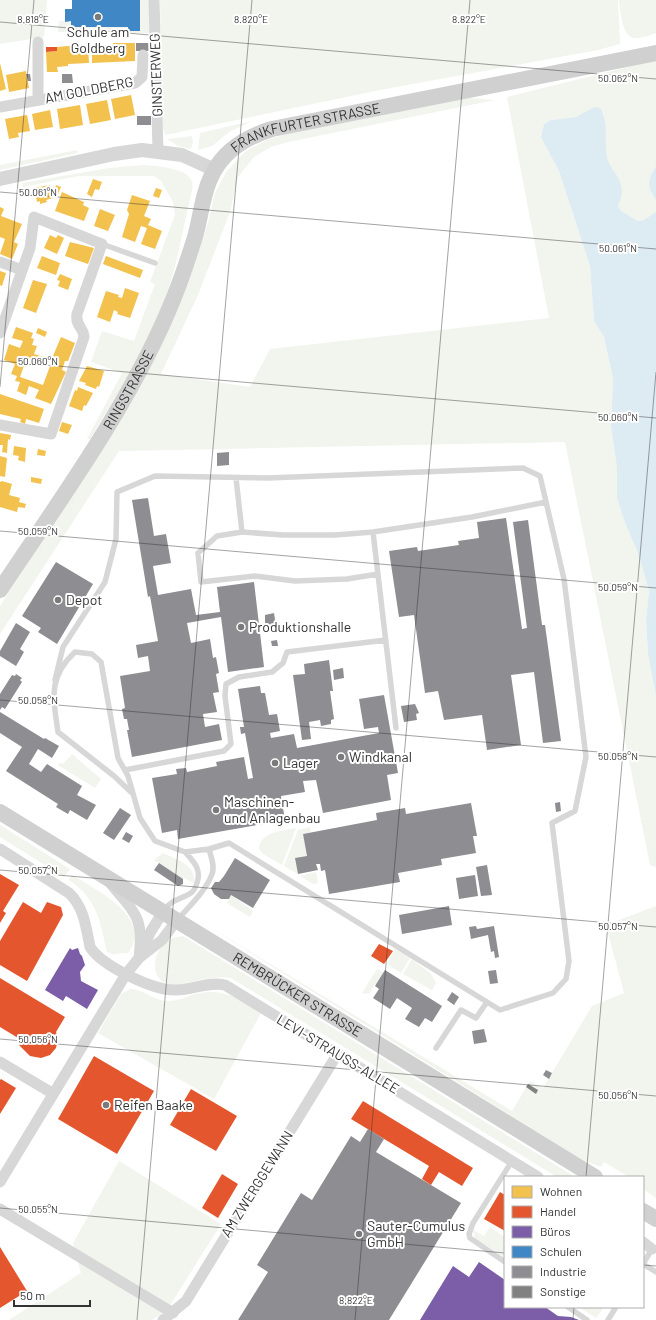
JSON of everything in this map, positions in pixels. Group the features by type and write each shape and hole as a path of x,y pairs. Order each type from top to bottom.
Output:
{"main road":[{"name":"FRANKFURTER STRASSE","path":"215,170 223,159 239,144 272,129 656,53"},
{"name":"RINGSTRASSE","path":"0,590 88,458 136,376 174,295 194,238 208,187 215,170"},
{"name":"REMBRÜCKER STRASSE","path":"0,812 593,1176"},
{"path":"644,1202 656,1209"},
{"path":"644,1212 656,1219"}],"street":[{"name":"GINSTERWEG","path":"154,0 158,151"},
{"name":"AM GOLDBERG","path":"38,42 38,100"},
{"name":"AM GOLDBERG","path":"0,107 135,83 142,77 143,55"},
{"path":"0,179 114,154 142,150 182,155 215,170"},
{"path":"0,333 33,239 34,217 102,244 77,314 77,324 84,333 84,337 51,434 0,425"},
{"path":"0,262 22,270"},
{"name":"LEVI-STRAUSS-ALLEE","path":"0,849 76,899 80,906 90,947 94,952 126,974 168,990 187,989 219,983 225,985 536,1176"},
{"path":"106,877 134,913 139,922 142,937 139,958"},
{"path":"139,958 151,931 163,912"},
{"path":"0,1182 52,1093 126,974 139,958 162,940 177,920"},
{"name":"AM ZWERGGEWANN","path":"163,1320 186,1301 338,1053"},
{"path":"0,1062 52,1093"},
{"path":"0,1209 173,1313"}],"lane":[{"path":"102,244 155,263"},
{"path":"54,680 66,661 75,652 92,654 101,662 118,758 125,770 140,818 155,841 185,852 209,850 229,843 500,1010 553,993 566,979 569,961 552,823 575,811 586,757 564,579 540,476 523,468 268,478 155,476 117,492 116,539 105,582 63,647 54,680 54,707 58,732 131,791"},
{"path":"236,478 242,532"},
{"path":"378,574 347,579 295,581 255,576 201,582 198,553 217,536 242,532 283,535 336,535 373,532 472,517 546,502"},
{"path":"373,532 396,728"},
{"path":"125,770 224,751 231,744 225,696 226,684 239,677 272,672 283,663 287,652 386,640"},
{"path":"177,920 195,900 212,874 212,860 209,850"},
{"path":"163,912 169,904 192,893 196,885 199,871 195,863 185,852"},
{"path":"436,1048 461,1010 476,1018 486,1002"},
{"path":"504,1261 470,1238 469,1234 473,1223 512,1161"},
{"path":"644,1259 647,1245"},
{"path":"644,1265 656,1272"},
{"path":"569,1308 587,1320"},
{"path":"608,1320 615,1308"}],"shaded area":[{"path":"0,0 47,0 44,37 0,44"},
{"path":"140,0 149,0 150,33 58,32 59,21 71,21 71,27 128,27 128,31 140,31"},
{"path":"160,0 618,0 620,44 598,50 380,90 165,135 163,128"},
{"path":"619,0 656,0 656,33 639,38 629,36 622,22"},
{"path":"656,60 656,166 653,172 651,193 656,200 656,212 644,220 638,221 621,211 618,207 621,191 618,180 609,165 607,158 604,114 594,107 576,117 551,120 544,124 541,136 559,171 590,266 594,321 604,337 613,379 611,427 617,468 617,498 625,523 638,553 649,591 646,620 648,654 656,696 656,867 650,865 565,442 119,451 0,634 0,606 100,451 174,314 195,264 208,223 215,193 226,172 246,151 267,140 286,134 468,98 495,100 288,142 271,147 254,157 238,177 230,212 198,295 161,374 250,387 270,349 549,318 507,97"},
{"path":"594,107 600,108 603,113 608,161 621,185 622,191 618,206 621,211 638,221 644,220 656,212 656,696 648,654 646,620 649,591 638,553 625,523 617,498 617,468 611,427 613,379 604,337 594,321 590,266 559,171 541,137 544,124 551,120 576,117"},
{"path":"252,121 229,132 212,146 198,150 200,133"},
{"path":"192,136 193,142 191,149 178,146 167,139"},
{"path":"77,150 78,153 0,170 0,165"},
{"path":"144,165 171,169 185,174 190,177 192,182 192,192 176,264 162,307 134,365 90,439 87,439 122,373 91,362 102,331 134,341 155,284 150,282 175,215 173,202 161,181 154,176 78,176 23,187 22,183 109,168"},
{"path":"656,166 656,200 649,187 649,183"},
{"path":"72,754 101,779 95,788 58,765 60,763 63,764"},
{"path":"0,825 70,869 64,877 0,837"},
{"path":"310,827 311,832 303,834 307,856 295,858 298,874 284,866 298,830"},
{"path":"296,828 282,865 263,854 259,849 260,843 267,836 278,831"},
{"path":"163,853 189,867 194,877 194,883 184,878 183,879 154,860"},
{"path":"316,872 318,882 316,884 313,884 300,876"},
{"path":"72,875 95,888 119,906 128,916 134,928 134,940 128,953 112,954 107,952 96,911 86,895 69,880"},
{"path":"231,895 253,911 250,917 227,903"},
{"path":"656,906 656,1198 644,1190 644,1176 627,1176 604,1162 601,1167 582,1160 203,923 512,1111 530,1081 543,1088 592,1006 624,993 606,925"},
{"path":"183,936 573,1176 555,1176 231,978 211,978 177,985 164,983 156,972 156,957 165,943 172,938"},
{"path":"395,949 410,958 401,973 387,964"},
{"path":"412,959 431,974 436,983 432,990 403,974"},
{"path":"377,969 384,973 369,994 362,993"},
{"path":"130,989 141,991 163,1001 178,1000 205,992 223,993 238,999 261,1013 214,1099 98,1033 121,994"},
{"path":"119,1161 221,1224 167,1310 152,1320 9,1320 81,1273 73,1243"},
{"path":"490,1227 504,1236 504,1257 475,1238 473,1230 484,1236"},
{"path":"581,1308 603,1308 596,1318"}],"building: Wohnen":[{"path":"113,43 135,43 135,61 92,63 92,46 113,45"},
{"path":"88,45 89,63 68,64 68,66 57,67 58,72 47,72 46,52 57,51 57,47"},
{"path":"0,63 6,89 0,91"},
{"path":"26,71 29,88 9,92 6,75"},
{"path":"131,95 135,115 115,119 111,99"},
{"path":"107,100 111,120 90,124 86,104"},
{"path":"80,105 83,125 60,129 57,109"},
{"path":"50,110 53,127 35,130 32,114"},
{"path":"27,115 30,131 18,133 19,137 9,139 5,119"},
{"path":"93,179 102,182 99,190 95,189 92,197 87,194"},
{"path":"50,185 53,198 40,204 40,201 37,202 34,188"},
{"path":"56,185 61,187 58,194 54,192"},
{"path":"156,188 162,190 159,198 153,196"},
{"path":"62,192 84,202 83,205 89,208 84,221 55,211"},
{"path":"132,195 150,201 144,216 151,219 148,225 162,231 155,249 141,244 147,228 141,226 135,242 122,237 129,214 127,210"},
{"path":"0,207 4,209 1,216 22,224 14,242 18,244 12,259 0,254 5,239 0,237"},
{"path":"100,209 115,215 108,231 94,226"},
{"path":"50,235 56,238 58,235 64,238 57,254 44,248"},
{"path":"70,242 94,248 88,264 65,256"},
{"path":"42,256 60,263 56,275 37,268"},
{"path":"106,256 143,270 140,278 103,264"},
{"path":"0,271 6,273 2,286 0,285"},
{"path":"60,274 72,279 68,290 58,286 60,281 57,280"},
{"path":"33,280 47,284 36,313 23,308"},
{"path":"125,288 139,293 130,318 117,314 118,312 114,310 110,322 97,317 106,291 119,295 118,297 122,298"},
{"path":"16,327 33,333 31,338 34,339 32,345 37,346 34,354 44,357 42,363 27,357 20,377 43,385 50,366 52,367 56,357 53,356 61,337 75,343 68,361 65,361 62,370 66,372 51,404 35,398 39,390 29,386 26,395 17,391 20,382 15,381 17,376 11,374 15,364 4,360 9,344 20,348 23,341 12,338"},
{"path":"38,328 47,332 45,337 36,333"},
{"path":"87,366 104,371 99,387 97,386 96,389 79,381"},
{"path":"78,387 93,393 86,406 84,405 82,411 69,406 75,390 77,391"},
{"path":"0,394 44,409 39,423 26,419 25,424 20,422 21,419 0,414"},
{"path":"62,422 72,425 68,434 59,431"},
{"path":"0,433 11,435 10,440 8,439 7,453 2,452 3,445 0,445"},
{"path":"14,446 26,448 25,462 18,460 19,456 13,455"},
{"path":"38,449 46,451 45,456 37,455"},
{"path":"0,456 7,458 5,477 0,476"},
{"path":"31,477 42,479 41,484 31,482"},
{"path":"2,481 12,484 9,495 20,498 19,502 26,504 25,508 18,507 17,512 0,507 0,482"}],"building: Handel":[{"path":"46,47 57,47 57,51 46,52"},
{"path":"0,874 19,885 3,911 6,913 0,923"},
{"path":"23,902 41,913 47,902 61,907 63,915 27,981 0,965 0,941"},
{"path":"379,944 393,951 384,964 371,956"},
{"path":"0,978 65,1017 56,1032 58,1039 56,1048 50,1055 41,1058 30,1056 19,1045 23,1041 0,1027"},
{"name":"Reifen Baake","path":"94,1056 154,1091 117,1154 58,1119"},
{"path":"1,1079 16,1088 0,1114 0,1080"},
{"path":"191,1089 237,1116 216,1151 170,1125"},
{"path":"363,1101 473,1168 462,1186 439,1172 431,1185 422,1179 429,1166 351,1119"},
{"path":"222,1174 238,1184 218,1218 202,1208"},
{"path":"500,1192 504,1194 504,1230 484,1219"},
{"path":"0,1247 27,1291 0,1308"}],"building: Büros":[{"path":"70,948 72,950 78,948 85,965 80,972 81,981 98,990 87,1009 66,996 63,1001 45,990"},
{"path":"479,1262 504,1279 504,1308 546,1308 558,1316 571,1317 579,1320 420,1320 453,1266 469,1277"}],"building: Schulen":[{"path":"72,0 140,0 140,31 128,31 128,27 71,27 71,21 65,22 65,9 72,9"}],"building: Industrie":[{"path":"136,43 150,43 150,51 136,51"},
{"path":"26,74 30,74 31,81 28,81"},
{"path":"62,74 72,74 73,83 62,83"},
{"path":"137,116 151,116 151,125 137,125"},
{"path":"229,452 229,465 217,466 217,453"},
{"path":"148,498 154,536 166,534 171,563 153,566 158,595 191,589 196,615 220,612 217,587 254,582 264,667 228,672 221,617 187,623 191,643 210,639 213,658 216,657 219,673 216,674 219,692 213,693 217,712 203,714 205,727 219,724 222,740 132,757 127,730 129,730 127,719 124,719 122,709 125,708 120,676 150,671 148,656 138,658 136,645 158,641 150,596 148,597 132,500"},
{"path":"506,518 522,629 527,628 513,522 528,520 542,625 545,625 561,741 543,743 534,672 511,675 521,745 487,750 482,715 444,720 438,691 425,693 414,615 399,617 389,551 417,547 418,551 459,545 458,541 479,538 477,522"},
{"name":"Depot","path":"56,562 93,584 57,644 38,632 41,628 22,616"},
{"path":"274,613 276,626 268,626 268,623 265,623 265,615"},
{"path":"16,623 30,632 20,649 24,652 16,666 0,656 0,651"},
{"path":"277,640 278,646 272,646 271,641"},
{"path":"329,660 333,691 330,691 334,719 331,720 331,724 321,726 320,720 309,722 311,739 302,740 293,675 305,674 304,664"},
{"path":"343,668 344,678 334,680 333,670"},
{"path":"16,674 22,678 20,680 22,682 5,709 2,707 0,710 0,694 12,675 15,676"},
{"path":"260,686 261,693 265,693 269,715 277,714 280,731 270,733 271,738 294,734 297,748 379,733 378,727 364,729 359,699 384,695 398,773 387,775 391,800 323,813 316,780 303,781 305,792 281,796 285,820 178,839 177,830 162,833 152,778 177,774 176,769 186,768 187,772 217,766 216,762 244,757 248,779 253,778 245,733 241,734 240,727 244,727 238,689"},
{"path":"415,704 419,713 416,714 417,720 404,722 401,706"},
{"path":"0,712 44,739 45,738 59,746 52,758 38,749 29,764 41,772 47,764 82,786 77,795 96,805 87,820 70,810 68,814 56,807 58,804 6,771 22,747 0,733"},
{"path":"560,802 561,811 556,812 555,803"},
{"path":"471,803 477,836 473,836 476,853 441,859 442,865 398,873 400,882 329,894 325,870 321,871 320,864 316,864 318,870 298,874 295,858 307,856 303,834 377,820 376,813 405,808 406,814"},
{"path":"120,808 131,815 114,840 103,833"},
{"path":"126,832 133,836 129,843 122,839"},
{"path":"235,858 270,880 253,908 231,895 229,899 221,899 214,894 211,888 215,882 219,882 224,876"},
{"path":"159,863 183,879 183,884 178,886 154,870"},
{"path":"487,865 492,895 481,896 476,867"},
{"path":"475,875 478,896 459,899 456,878"},
{"path":"449,906 452,925 402,934 399,915"},
{"path":"476,926 477,929 494,926 499,957 495,958 494,951 491,952 488,935 471,939 469,927"},
{"path":"385,970 442,1006 432,1022 425,1018 419,1027 405,1019 412,1008 397,998 390,1009 373,998 379,989 375,986"},
{"path":"496,970 498,983 490,984 488,971"},
{"path":"452,992 459,997 454,1005 447,1000"},
{"path":"484,1029 487,1042 474,1044 472,1031"},
{"path":"546,1070 552,1073 549,1079 543,1075"},
{"name":"Sauter-Cumulus GmbH","path":"368,1129 384,1139 376,1152 461,1203 389,1320 238,1320 268,1272 257,1265 301,1193 312,1200 351,1136 360,1142"}],"building: Sonstige":[{"path":"528,1084 538,1090 536,1094 526,1087"}],"place":[{"name":"Schule am Goldberg","path":"98,17"},
{"name":"Depot","path":"58,600"},
{"name":"Produktionshalle","path":"241,627"},
{"name":"Windkanal","path":"341,757"},
{"name":"Lager","path":"275,763"},
{"name":"Maschinen- und Anlagenbau","path":"216,810"},
{"name":"Reifen Baake","path":"106,1105"},
{"name":"Sauter-Cumulus GmbH","path":"359,1234"}]}
